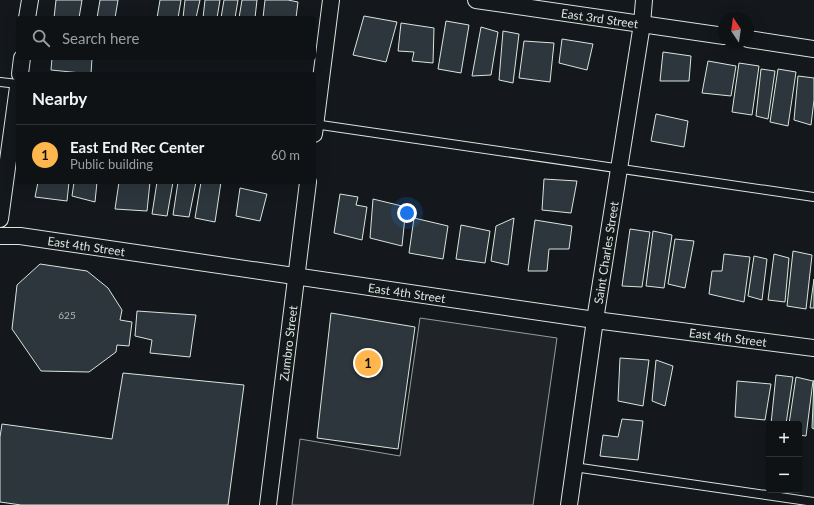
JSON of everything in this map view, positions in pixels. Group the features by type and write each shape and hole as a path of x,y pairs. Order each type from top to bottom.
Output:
{"street":[{"path":"27,16 30,0"},
{"path":"316,112 331,0"},
{"name":"East 3rd Street","path":"476,0 718,35"},
{"name":"Saint Charles Street","path":"569,505 595,320 642,24 644,0"},
{"path":"754,40 814,48"},
{"path":"20,72 22,60"},
{"path":"0,219 16,101"},
{"name":"Zumbro Street","path":"268,505 308,184"},
{"name":"East 4th Street","path":"0,236 20,236 595,320 814,348"}],"lane":[{"path":"0,82 16,86"},
{"path":"316,127 814,197"},
{"path":"574,467 814,502"}],"shaded area":[{"path":"420,318 557,338 533,505 292,505 300,439 400,456"}],"building":[{"path":"56,0 82,0 79,16 54,16"},
{"path":"100,0 118,0 115,16 97,16"},
{"path":"160,0 181,0 178,16 157,16"},
{"path":"185,0 200,0 196,16 183,16"},
{"path":"205,0 220,0 217,16 203,16"},
{"path":"224,0 238,0 235,16 221,16"},
{"path":"242,0 257,0 255,16 239,16"},
{"path":"265,0 288,0 298,2 296,16 263,16"},
{"path":"364,16 397,22 386,62 353,55"},
{"path":"446,21 469,25 461,73 438,69"},
{"path":"401,23 434,28 433,63 412,61 414,52 398,51"},
{"path":"481,27 498,32 491,75 472,76"},
{"path":"503,31 519,34 513,83 499,80"},
{"path":"562,39 593,44 587,70 559,63"},
{"path":"524,41 554,43 550,82 519,78"},
{"path":"663,52 691,56 689,81 660,81"},
{"path":"52,60 92,60 91,72 51,70"},
{"path":"708,61 736,66 731,96 702,93"},
{"path":"739,63 759,66 752,115 732,112"},
{"path":"761,69 775,71 768,119 756,116"},
{"path":"778,69 796,72 788,126 770,122"},
{"path":"798,76 814,78 814,100 811,125 794,120"},
{"path":"656,114 688,121 684,147 651,141"},
{"path":"544,179 577,181 571,213 542,210"},
{"path":"38,184 69,184 67,201 35,197"},
{"path":"74,184 97,184 95,202 72,196"},
{"path":"119,184 150,184 147,211 115,209"},
{"path":"157,184 173,184 167,216 152,214"},
{"path":"178,184 196,184 189,217 173,215"},
{"path":"201,184 221,184 215,222 195,218"},
{"path":"240,188 267,194 260,221 236,216"},
{"path":"340,194 358,197 356,205 367,207 362,240 334,233"},
{"path":"373,199 406,207 402,246 370,238"},
{"path":"414,218 448,226 443,259 409,253"},
{"path":"514,218 508,265 491,261 496,226"},
{"path":"535,220 572,226 569,249 549,249 547,271 528,271"},
{"path":"461,225 490,231 485,263 456,259"},
{"path":"630,229 650,232 642,287 622,286"},
{"path":"653,231 672,235 664,288 646,286"},
{"path":"675,239 694,241 685,288 668,284"},
{"path":"793,251 812,255 806,309 787,306"},
{"path":"724,254 750,257 744,302 709,294 712,271 722,271"},
{"path":"774,254 789,258 785,302 768,300"},
{"path":"754,256 767,259 762,300 748,296"},
{"path":"40,264 87,271 108,288 122,310 120,320 132,322 129,346 117,345 116,352 89,372 41,371 12,329 17,285"},
{"path":"814,279 814,308 810,308"},
{"path":"137,311 196,315 190,357 150,353 152,340 135,336"},
{"path":"331,313 415,327 398,449 317,438"},
{"path":"620,358 649,360 643,406 618,401"},
{"path":"656,360 673,366 665,406 652,401"},
{"path":"123,373 244,385 228,505 21,505 0,502 0,437 2,424 112,439"},
{"path":"776,375 793,377 786,421 771,421"},
{"path":"796,377 813,381 806,436 802,435 802,421 789,421"},
{"path":"814,380 814,429 812,428"},
{"path":"737,381 771,384 765,420 735,417"},
{"path":"622,419 643,421 638,460 600,456 603,435 618,437"}],"place":[{"name":"East End Rec Center","path":"368,363"}]}
